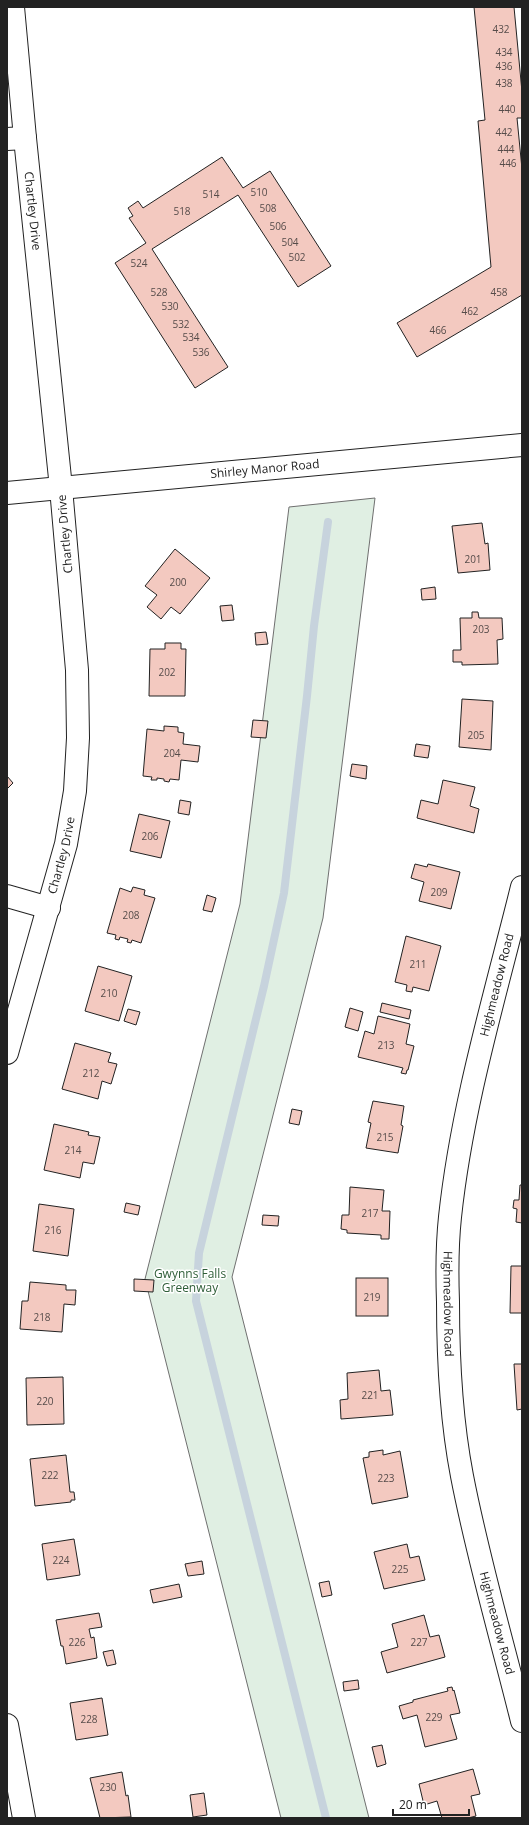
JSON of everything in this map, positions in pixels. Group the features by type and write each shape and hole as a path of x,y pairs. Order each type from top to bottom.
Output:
{"street":[{"name":"Chartley Drive","path":"7,1053 66,844 75,791 78,738 77,670 61,488 16,138 13,7"},
{"name":"Shirley Manor Road","path":"7,493 522,445"},
{"name":"Highmeadow Road","path":"522,887 474,1078 459,1150 450,1218 447,1273 448,1349 453,1408 462,1475 522,1721"},
{"path":"7,896 49,908"},
{"path":"7,1725 24,1818"}],"green space":[{"name":"Gwynns Falls Greenway","path":"375,498 323,918 232,1277 369,1818 281,1818 145,1279 240,904 289,507"}],"building":[{"path":"474,7 514,7 522,92 522,118 517,118 522,169 522,295 417,357 397,323 491,267 478,121 485,120"},
{"path":"222,157 243,188 270,171 331,266 298,287 238,195 152,249 228,367 195,388 115,263 146,243 129,218 133,216 128,208 138,201 143,208"},
{"path":"482,523 485,544 488,543 490,570 458,573 452,526"},
{"path":"175,549 210,578 180,614 171,607 161,619 147,607 157,595 145,586"},
{"path":"435,587 436,599 422,600 421,589"},
{"path":"232,605 234,620 222,621 220,606"},
{"path":"472,612 478,612 479,618 502,618 503,639 497,640 498,664 462,665 462,662 453,662 453,650 461,650 460,618 472,618"},
{"path":"266,632 268,644 256,645 255,633"},
{"path":"165,643 181,643 181,649 186,649 185,696 149,696 150,649 165,649"},
{"path":"462,699 493,701 491,750 459,747"},
{"path":"253,720 268,721 266,738 251,737"},
{"path":"164,726 178,727 178,732 184,733 183,744 200,746 198,762 181,760 179,780 170,779 169,782 164,781 164,779 157,778 157,780 151,780 152,777 143,776 147,729 164,731"},
{"path":"416,744 430,746 428,758 414,756"},
{"path":"352,764 367,766 366,779 350,776"},
{"path":"7,776 13,783 7,789"},
{"path":"443,780 475,787 470,806 479,809 474,833 417,818 421,800 438,804"},
{"path":"180,800 191,802 189,815 178,813"},
{"path":"139,814 170,821 161,858 130,851"},
{"path":"415,864 427,867 428,864 460,872 451,909 419,901 424,882 411,878"},
{"path":"133,887 145,890 144,895 155,898 141,943 132,940 131,943 127,942 128,939 120,937 119,940 115,939 116,935 107,933 120,888 131,892"},
{"path":"207,895 216,898 212,912 203,910"},
{"path":"406,936 441,946 429,991 413,987 412,992 406,991 407,985 395,982"},
{"path":"98,966 132,976 119,1021 85,1011"},
{"path":"382,1003 411,1010 409,1019 380,1012"},
{"path":"350,1008 363,1012 358,1031 345,1027"},
{"path":"128,1009 140,1012 136,1025 124,1021"},
{"path":"378,1016 410,1024 406,1044 414,1046 406,1074 401,1073 403,1068 358,1057 365,1031 374,1034"},
{"path":"75,1043 111,1053 108,1062 117,1064 111,1084 102,1081 98,1099 62,1089"},
{"path":"373,1101 404,1106 401,1125 403,1126 398,1153 366,1148 371,1123 368,1122"},
{"path":"292,1109 302,1111 299,1125 289,1123"},
{"path":"54,1124 89,1132 88,1135 100,1137 94,1164 83,1162 80,1178 44,1170"},
{"path":"520,1185 522,1185 522,1223 516,1222 517,1209 513,1208 514,1200 519,1200"},
{"path":"350,1187 384,1190 382,1211 390,1211 389,1239 381,1239 381,1235 347,1233 347,1230 341,1229 342,1215 349,1215"},
{"path":"126,1203 140,1206 138,1215 124,1212"},
{"path":"39,1204 74,1209 68,1256 33,1251"},
{"path":"263,1215 279,1216 278,1226 262,1225"},
{"path":"511,1266 522,1266 522,1313 510,1313"},
{"path":"356,1278 388,1278 388,1316 356,1316"},
{"path":"134,1279 154,1280 153,1292 134,1291"},
{"path":"30,1282 66,1285 66,1290 76,1290 75,1305 64,1304 62,1332 20,1329 22,1301 28,1301"},
{"path":"514,1364 522,1364 522,1409 517,1410"},
{"path":"379,1370 381,1391 390,1390 393,1415 341,1419 340,1400 348,1399 347,1373"},
{"path":"63,1377 64,1424 27,1425 26,1378"},
{"path":"383,1450 383,1455 400,1451 408,1497 372,1504 363,1458 369,1457 369,1452"},
{"path":"66,1455 70,1492 74,1492 75,1500 71,1500 71,1502 35,1506 30,1459"},
{"path":"74,1539 80,1575 47,1580 42,1544"},
{"path":"407,1544 410,1558 419,1556 425,1580 384,1589 374,1552"},
{"path":"202,1561 204,1574 188,1576 185,1564"},
{"path":"329,1581 332,1595 322,1597 319,1583"},
{"path":"179,1584 182,1597 153,1603 150,1590"},
{"path":"99,1613 102,1627 89,1629 91,1638 94,1637 97,1658 66,1664 56,1620"},
{"path":"424,1615 430,1637 439,1635 445,1657 387,1673 381,1652 398,1647 392,1624"},
{"path":"113,1650 116,1664 107,1666 103,1652"},
{"path":"358,1680 359,1689 344,1691 343,1682"},
{"path":"452,1687 460,1713 450,1715 457,1739 425,1747 417,1715 403,1719 399,1706 413,1702 413,1700 448,1691 447,1688"},
{"path":"102,1698 108,1735 76,1740 70,1703"},
{"path":"382,1745 386,1764 377,1767 372,1747"},
{"path":"473,1769 480,1794 471,1796 476,1816 468,1818 442,1818 437,1801 424,1805 419,1784"},
{"path":"122,1772 126,1796 128,1795 131,1817 100,1818 90,1778"},
{"path":"204,1793 207,1815 193,1817 190,1795"}],"waterway":[{"path":"326,1818 196,1301 199,1253 264,986 284,893 314,626 328,522"}]}
